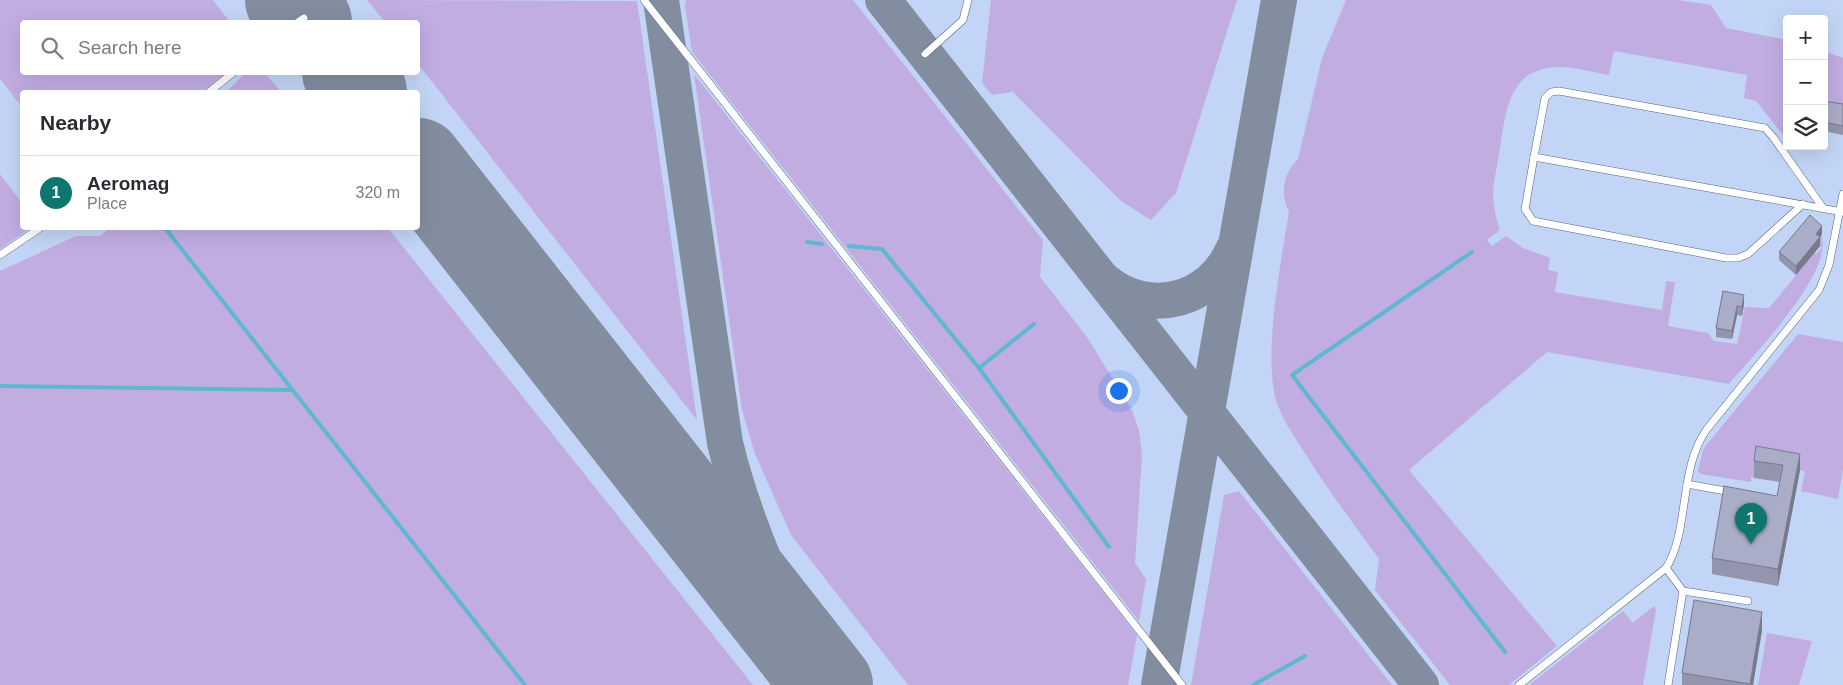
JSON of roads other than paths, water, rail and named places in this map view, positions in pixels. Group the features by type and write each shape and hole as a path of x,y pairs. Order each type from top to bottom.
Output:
{"lane":[{"path":"644,0 1182,685"},
{"path":"925,54 963,20 968,0"},
{"path":"212,90 230,75"},
{"path":"1803,204 1748,254 1738,258 1726,258 1533,222 1525,209 1545,98 1551,92 1559,91 1765,128 1823,208"},
{"path":"1534,156 1842,211"},
{"path":"1519,685 1666,568 1674,552 1693,457 1700,437 1819,290 1829,264 1842,211 1843,194"},
{"path":"0,255 37,230"},
{"path":"1687,484 1744,494"},
{"path":"1666,568 1683,590 1748,602"},
{"path":"1668,685 1683,590"}],"waterway":[{"path":"167,230 525,685"},
{"path":"807,242 822,244"},
{"path":"849,246 882,249 979,368 1109,547"},
{"path":"1472,252 1292,375 1505,652"},
{"path":"979,368 1034,324"},
{"path":"0,386 292,390"},
{"path":"1253,685 1305,656"}],"place":[{"name":"Aeromag","path":"1751,544"}]}
